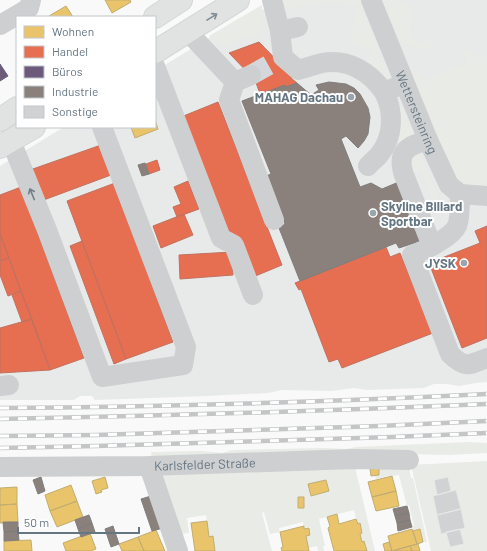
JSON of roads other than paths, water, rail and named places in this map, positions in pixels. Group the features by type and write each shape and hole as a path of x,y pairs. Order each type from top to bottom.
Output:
{"main road":[{"path":"156,16 181,0"},
{"path":"156,51 238,0"},
{"path":"0,120 16,109"},
{"path":"6,144 32,128"}],"street":[{"path":"0,25 29,8 31,0"},
{"path":"272,0 289,29 280,59 298,70 324,63 337,62 350,64 377,82 384,92 391,111 389,134 385,146 379,155 368,166"},
{"name":"Wettersteinring","path":"371,0 428,140 449,185 460,194"},
{"path":"188,32 243,79 229,100 274,220"},
{"path":"156,69 221,238 234,245 254,295"},
{"path":"384,92 405,84"},
{"path":"6,144 47,230 102,377 183,365 186,347 102,128"},
{"path":"385,146 395,149 406,149 428,140"},
{"path":"406,149 402,154 402,170 432,246"},
{"path":"487,196 460,194 457,226 446,237 432,246 407,257 450,354 458,362 468,365 487,358"},
{"name":"Karlsfelder Straße","path":"0,467 149,466 354,459 409,460"},
{"path":"149,466 178,551"}],"tunnel":[{"path":"251,75 276,61"}],"railway":[{"path":"0,408 244,404 487,394"},
{"path":"0,419 244,413 487,404"},
{"path":"0,436 96,435 487,421"},
{"path":"0,448 487,433"}],"place":[{"name":"MAHAG Dachau","path":"351,97"},
{"name":"Skyline Billard Sportbar","path":"373,213"},
{"name":"JYSK","path":"464,263"}]}
